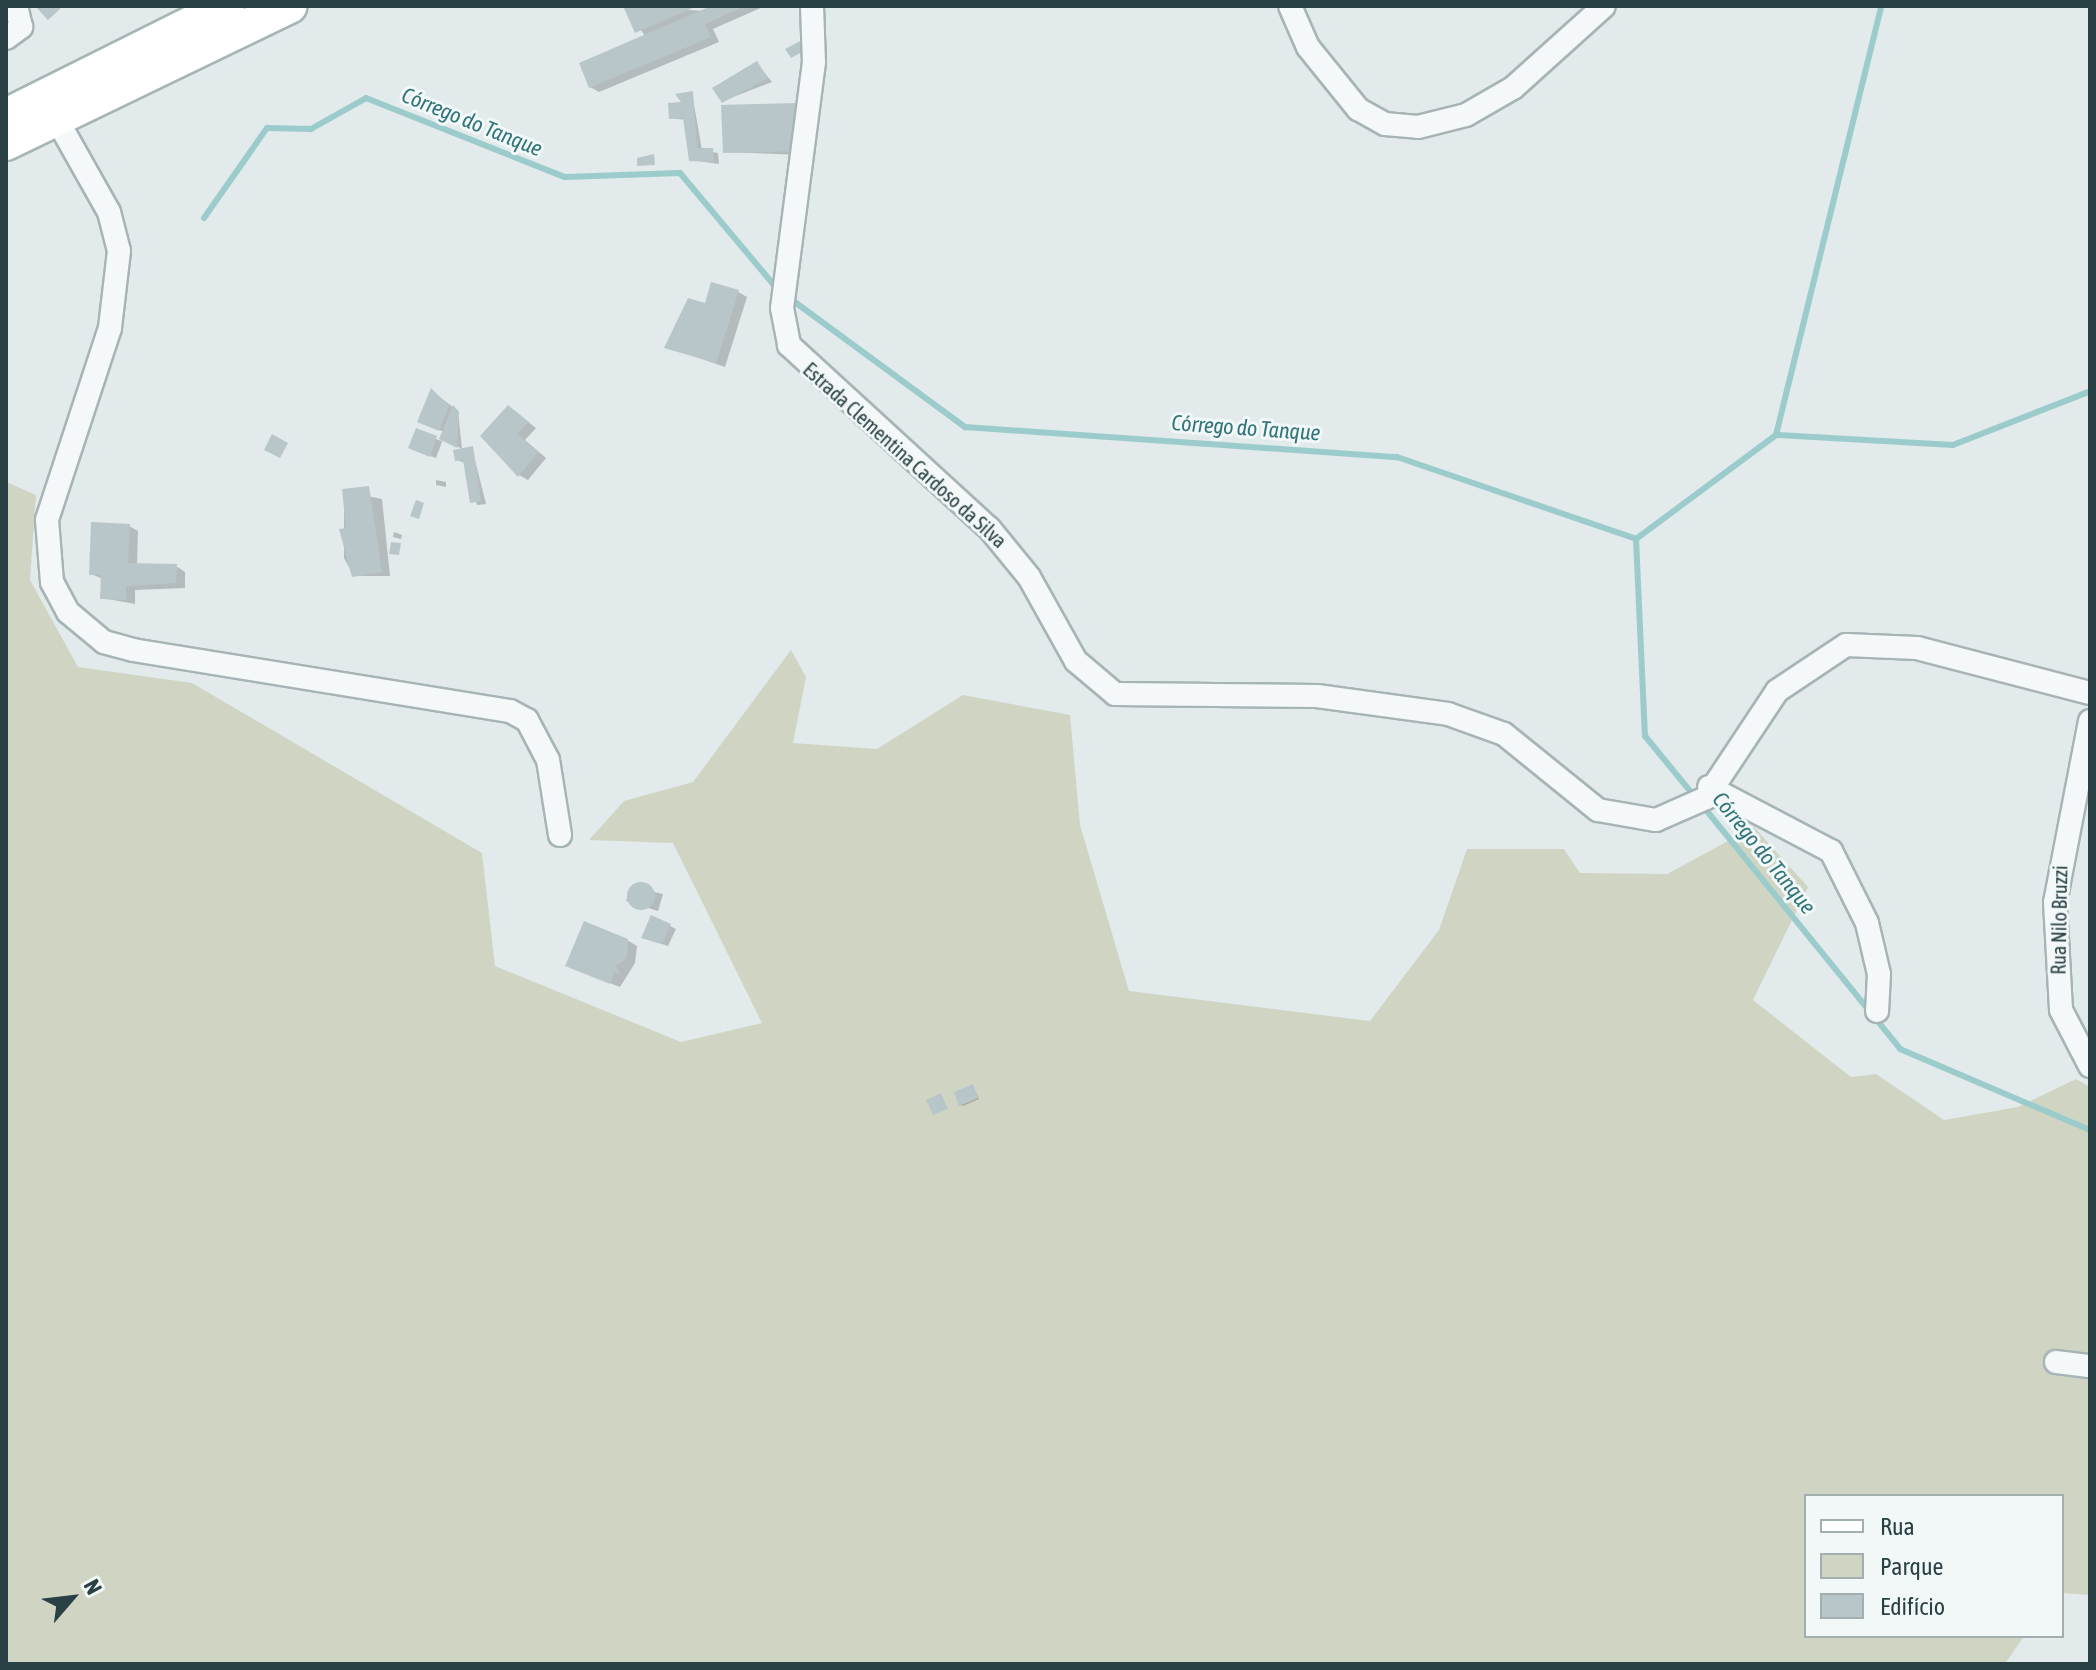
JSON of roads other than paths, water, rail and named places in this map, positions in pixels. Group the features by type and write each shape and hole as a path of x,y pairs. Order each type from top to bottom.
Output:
{"main road":[{"path":"6,116 227,6"},
{"path":"6,143 290,6"}],"street":[{"path":"6,38 21,27 16,6"},
{"name":"Estrada Clementina Cardoso da Silva","path":"812,6 814,62 785,280 783,329 797,356 1006,546 1076,661 1103,687 1127,697 1317,696 1448,714 1504,734 1598,810 1656,820 1677,812 1707,793 1777,691 1846,645 1917,648 2090,693"},
{"path":"1290,6 1308,47 1358,109 1385,124 1418,127 1466,115 1513,88 1604,6"},
{"path":"56,118 109,212 120,265 110,328 47,520 52,582 68,612 104,642 133,650 510,711 527,720 548,760 560,835"},
{"name":"Rua Nilo Bruzzi","path":"2090,721 2055,902 2061,1010 2090,1066"},
{"path":"1707,793 1831,851 1867,923 1879,974 1877,1011"},
{"path":"2056,1362 2090,1366"}],"waterway":[{"path":"1776,435 1881,6"},
{"name":"Córrego do Tanque","path":"204,218 267,128 311,129 366,98 565,177 680,173 779,291"},
{"name":"Córrego do Tanque","path":"788,297 965,427 1397,457 1636,539 1645,736 1695,797"},
{"path":"1636,539 1776,435 1953,445 2088,392"},
{"name":"Córrego do Tanque","path":"1702,805 1900,1049 2090,1130"}]}
